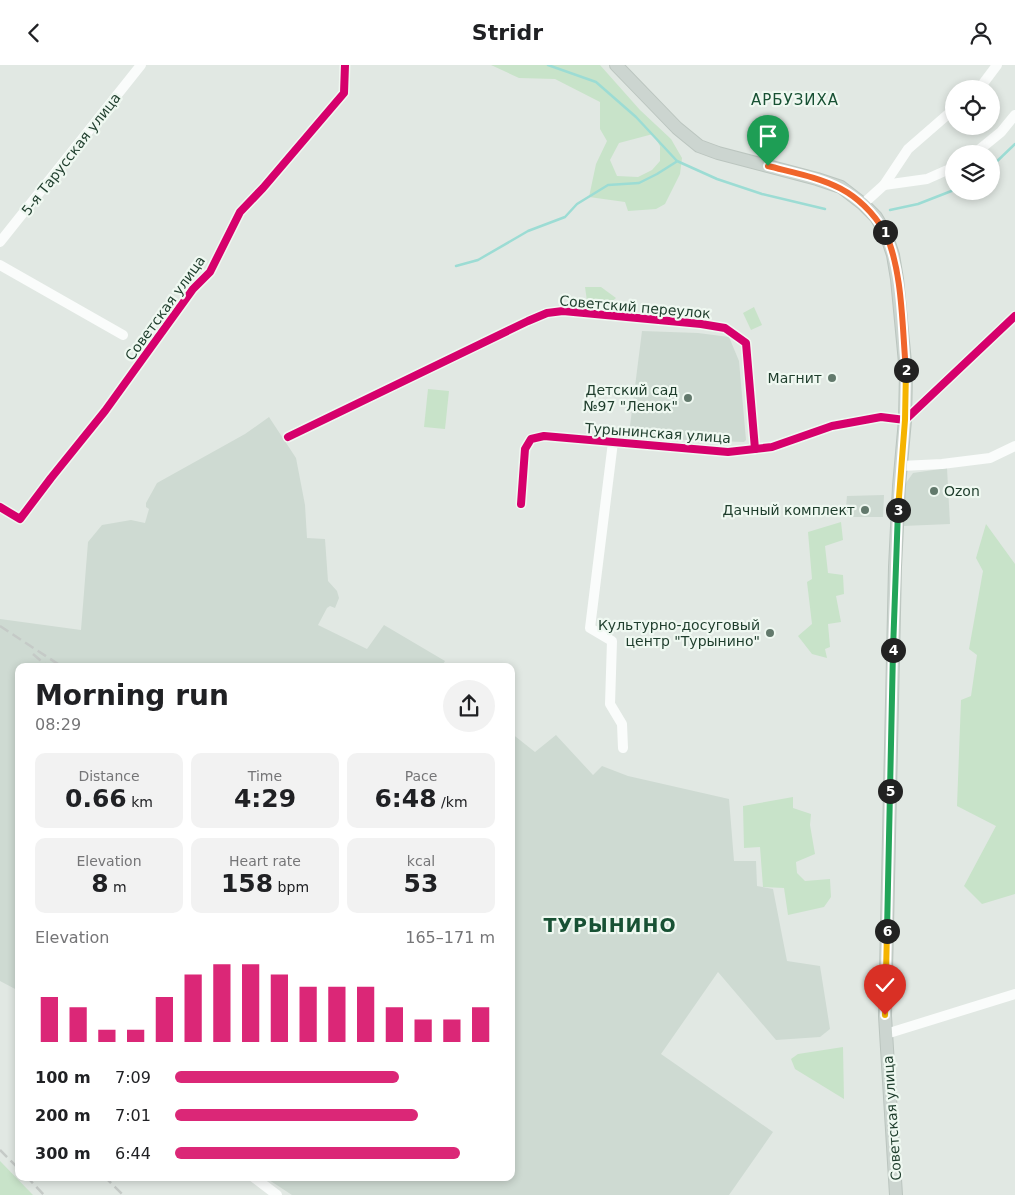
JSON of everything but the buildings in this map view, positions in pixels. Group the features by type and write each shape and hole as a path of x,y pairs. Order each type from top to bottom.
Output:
{"main road":[{"name":"Советская улица","path":"616,65 677,128 699,147 841,187 876,217 886,234 893,255 898,279 906,373 905,420 895,567 885,1015 896,1195"}],"street":[{"name":"5-я Тарусская улица","path":"0,243 141,65"},
{"name":"Советская улица","path":"0,507 20,519 105,411 193,289 210,272 240,212 263,188 344,93 345,65"},
{"path":"986,80 997,65"},
{"path":"985,145 1001,132 1015,115"},
{"path":"863,204 884,185 908,149 945,117"},
{"path":"884,185 927,179 945,171"},
{"path":"0,265 123,335"},
{"name":"Советский переулок","path":"288,437 528,321 547,313 563,311 701,324 725,328 738,336 746,343 755,449"},
{"path":"905,420 1015,316"},
{"name":"Турынинская улица","path":"520,504 525,449 532,439 544,436 728,452 772,447 832,426 881,417 905,420"},
{"path":"613,442 590,628 612,641 610,704 622,724 624,748"},
{"path":"901,466 942,464 990,457 1015,446"},
{"path":"886,1034 1015,994"},
{"path":"259,1181 277,1195"}],"shaded area":[{"name":"Детский сад №97 \"Ленок\"","path":"642,331 698,333 729,337 739,361 746,440 744,442 631,438 629,434"},
{"path":"269,417 296,458 305,505 307,538 325,539 328,581 337,591 339,598 335,608 330,606 327,608 318,625 367,649 384,625 445,661 444,663 15,663 15,989 0,981 0,619 81,630 88,542 102,525 131,520 145,523 149,509 146,507 146,503 157,483 245,434"},
{"path":"947,468 950,524 903,526 906,483 913,473"},
{"name":"Дачный комплект","path":"884,495 883,517 845,517 847,496"},
{"path":"556,735 593,775 602,766 628,776 729,799 734,861 756,861 757,886 773,889 787,961 820,966 830,1029 820,1037 776,1040 718,972 661,1054 773,1132 729,1195 292,1195 271,1181 515,1181 515,736 535,752"}],"green space":[{"path":"491,65 600,65 640,110 671,139 682,158 680,174 665,204 656,209 628,211 625,202 589,197 596,164 607,141 600,129 600,102 555,79 519,78","holes":["653,134 660,146 660,161 652,170 638,177 617,176 610,160 619,143"]},
{"path":"585,287 601,287 616,298 607,306 587,301"},
{"path":"754,307 762,325 751,330 743,313"},
{"path":"428,389 449,391 445,429 424,427"},
{"path":"841,522 843,540 825,546 828,573 843,575 844,594 836,596 841,622 828,624 830,647 825,649 827,658 812,654 798,636 812,624 807,582 812,579 808,532"},
{"path":"986,524 1015,564 1015,894 982,904 964,886 996,826 957,806 961,700 971,696 977,655 969,649 983,571 976,558"},
{"path":"793,797 793,808 811,814 810,825 815,854 796,862 797,873 805,881 830,879 831,897 824,907 788,915 784,888 763,887 760,847 744,848 743,806"},
{"path":"843,1047 844,1099 795,1069 791,1059 798,1054"},
{"path":"0,1161 15,1176 15,1181 19,1181 33,1195 0,1195"}],"waterway":[{"path":"548,65 596,82 636,117 677,161 717,179 762,194 825,209"},
{"path":"1000,158 1015,144"},
{"path":"456,266 478,260 528,231 565,217 577,204 608,185 639,183 676,162"},
{"path":"890,210 918,204 945,194"}],"railway":[{"path":"0,626 56,663"},
{"path":"33,654 44,663"},
{"path":"0,1150 15,1165"},
{"path":"31,1181 44,1195"},
{"path":"109,1181 123,1195"}],"cycle path":[{"path":"0,507 20,519 105,411 193,289 210,272 240,212 263,188 344,93 345,65"},
{"path":"288,437 528,321 547,313 563,311 725,328 746,343 755,449"},
{"path":"521,504 525,449 531,439 544,436 728,452 772,447 832,426 881,417 905,420 1015,316"}],"place":[{"name":"Магнит","path":"832,378"},
{"name":"Детский сад №97 \"Ленок\"","path":"688,398"},
{"name":"Ozon","path":"934,491"},
{"name":"Дачный комплект","path":"865,510"},
{"name":"Культурно-досуговый центр \"Турынино\"","path":"770,633"}],"district":[{"name":"АРБУЗИХА","path":"795,100"},
{"name":"ТУРЫНИНО","path":"610,925"}],"route":[{"path":"768,166 841,187 863,204 876,217 886,234 898,279 906,373 905,420 899,486 895,567 885,1015"}]}
